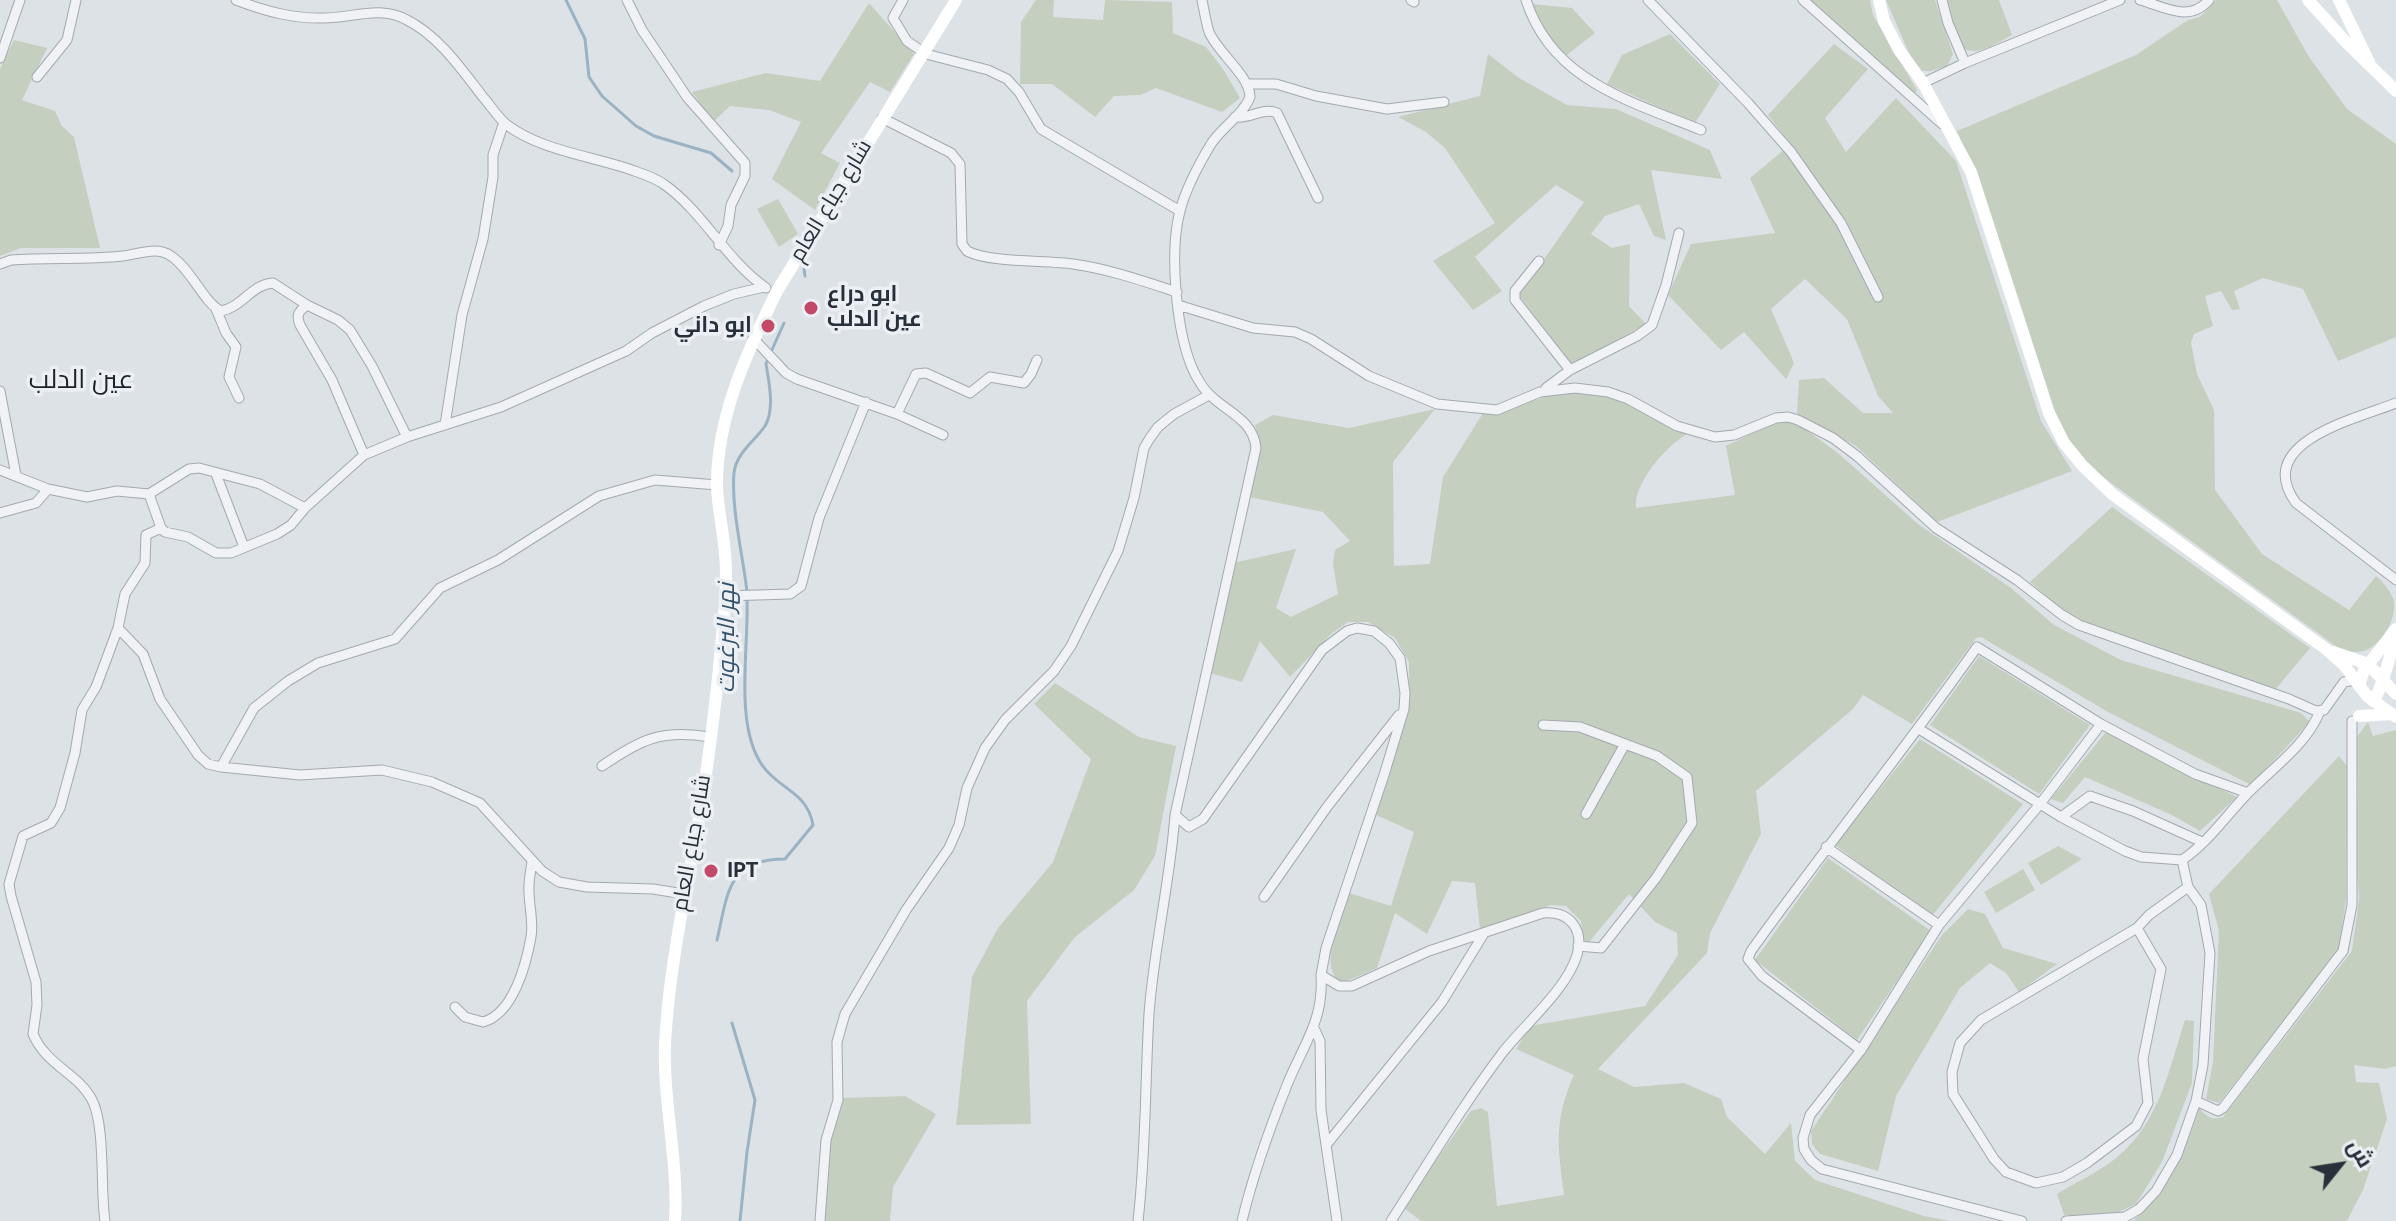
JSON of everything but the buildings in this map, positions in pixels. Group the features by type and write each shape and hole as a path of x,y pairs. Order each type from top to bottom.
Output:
{"street":[{"path":"0,58 20,0"},
{"path":"37,77 67,40 76,0"},
{"path":"236,0 289,16 326,18 384,12 408,20 439,45 504,122 520,133 559,150 606,162 664,184 684,202 719,245 771,289"},
{"path":"627,0 644,33 687,97 745,163 745,176 731,205 728,226 719,245"},
{"path":"903,0 893,18 907,41 923,52 988,70 1007,79 1019,92 1041,129 1180,211"},
{"name":"شارع جباع العام","path":"675,1221 675,1171 668,1118 665,1041 678,922 710,737 725,596 725,554 717,485 720,443 730,401 757,343 771,289 956,0"},
{"path":"1138,1221 1150,1012 1175,815 1256,448 1253,435 1246,425 1209,395 1189,361 1181,338 1175,251 1180,211 1211,145 1248,102 1248,84 1218,48 1209,31 1202,0"},
{"path":"1526,0 1546,42 1576,73 1701,130"},
{"path":"1648,0 1741,95 1791,152 1841,223 1878,297"},
{"path":"1803,0 1951,131"},
{"path":"1879,0 1884,21 1899,50 1923,83 1971,172 2035,373 2064,443 2112,494 2326,649 2344,665 2373,701 2394,716"},
{"path":"1942,0 1965,63"},
{"path":"1923,83 2120,0"},
{"path":"2140,0 2182,13 2202,8 2209,0"},
{"path":"2308,0 2396,91"},
{"path":"2339,0 2372,68"},
{"path":"2333,29 2348,16"},
{"path":"1248,84 1276,84 1316,96 1387,109 1444,102"},
{"path":"1235,117 1244,119 1265,111 1277,113 1318,198"},
{"path":"882,118 951,153 960,164 962,244 967,251 1105,270 1177,292"},
{"path":"445,425 462,315 483,239 493,177 493,155 504,122"},
{"path":"1178,305 1253,328 1295,332 1311,339 1350,367 1437,404 1497,410 1540,392 1570,370 1637,336 1652,325 1679,233"},
{"path":"0,264 20,259 81,259 157,250 165,252 190,274 216,309 236,347 229,377 239,398"},
{"path":"1539,261 1518,287 1515,300 1570,370"},
{"path":"216,309 228,310 267,283 282,288 338,320 350,330 372,366 407,437"},
{"path":"149,494 161,528 170,535 188,537 216,553 231,553 291,525 305,508 364,455 407,437 501,407 574,376 626,351 652,333 704,306 734,294 771,289"},
{"path":"307,305 299,311 297,317 300,325 332,380 364,455"},
{"path":"757,343 776,364 797,379 866,402 943,435"},
{"path":"897,414 916,374 926,373 970,393 990,377 1024,383 1037,360"},
{"path":"1540,392 1575,388 1608,392 1628,399 1677,426 1715,437 1734,435 1776,418 1798,420 1845,447 1936,528 2017,580 2062,615 2094,631 2320,711"},
{"path":"0,391 16,475"},
{"path":"820,1221 826,1140 838,1100 837,1042 845,1014 906,910 949,848 959,825 967,788 985,748 1005,720 1054,671 1071,646 1118,551 1134,498 1144,448 1158,427 1174,414 1209,395"},
{"path":"725,596 790,594 801,586 819,518 866,402"},
{"path":"2396,403 2306,441 2290,456 2285,480 2288,492 2296,503 2396,580"},
{"path":"0,470 78,497 117,491 149,494 189,469 199,468 260,484 305,508"},
{"path":"216,474 244,547"},
{"path":"221,767 254,708 288,681 318,663 395,639 440,588 498,560 599,496 655,480 717,485"},
{"path":"0,513 36,503 48,489"},
{"path":"105,1221 101,1146 93,1102 48,1057 33,1034 37,1005 35,976 9,889 23,836 51,823 60,808 75,753 82,710 96,687 118,628 125,594 145,563 146,535 161,528"},
{"path":"118,628 143,654 160,699 198,755 208,764 300,775 382,770 432,782 480,803 549,877 568,885 653,889 684,894"},
{"path":"1175,815 1189,827 1203,819 1328,644 1357,628 1374,631 1396,650 1405,681 1404,709 1326,948 1321,998 1314,1028 1288,1081 1263,1148 1242,1221"},
{"path":"2357,683 2396,629"},
{"path":"2373,701 2380,690 2396,638"},
{"path":"1861,1050 1762,976 1748,959 1826,847 1919,729 1977,647 2101,724 2195,774 2248,793"},
{"path":"2326,649 2368,664 2396,694"},
{"path":"1919,729 2061,817 2141,857 2182,860 2305,738 2315,725 2320,711 2344,682 2357,683"},
{"path":"1264,897 1327,807 1404,709"},
{"path":"2196,1101 2218,1111 2223,1108 2343,951 2352,905 2356,719 2394,716"},
{"path":"2022,1221 1822,1169 1804,1149 1803,1138 1810,1115 1861,1050 1939,925 2040,804 2101,724"},
{"path":"1543,725 1580,727 1657,756 1687,777 1692,823 1656,878 1601,948 1578,946"},
{"path":"602,766 647,738 680,733 710,737"},
{"path":"1586,814 1625,744"},
{"path":"2061,817 2090,796 2202,842"},
{"path":"1826,847 1939,925"},
{"path":"2066,1221 2125,1217 2139,1209 2156,1191 2177,1155 2196,1101 2203,1065 2210,953 2201,905 2188,887 2182,860"},
{"path":"455,1007 465,1017 483,1022 494,1018 507,1003 523,968 531,937 528,884 532,861"},
{"path":"2137,928 2161,969 2143,1059 2148,1103 2136,1126 2063,1177 2044,1183 2006,1172 1994,1159 1953,1094 1952,1072 1960,1043 1981,1020 2137,928 2149,915 2188,887"},
{"path":"1321,975 1339,986 1352,986 1429,951 1535,915 1553,912 1573,921 1578,934 1576,956 1565,979 1470,1097 1391,1221"},
{"path":"1327,1144 1442,1002 1483,935"},
{"path":"1463,941 1470,957"},
{"path":"1314,1028 1320,1041 1321,1110 1337,1221"}],"green space":[{"path":"1036,0 1054,0 1053,17 1103,20 1105,0 1172,2 1173,33 1206,47 1240,98 1222,112 1156,88 1140,95 1114,96 1095,117 1052,84 1020,84 1021,22"},
{"path":"1809,0 1870,0 1873,15 1917,90 1913,95"},
{"path":"1886,0 1935,0 1953,54 1947,66 1920,71 1913,62"},
{"path":"1947,0 1999,0 2012,35 1986,48 1966,50 1960,46"},
{"path":"2216,0 2277,0 2309,57 2347,109 2396,144 2396,337 2338,361 2303,289 2263,278 2234,291 2240,309 2232,310 2221,291 2205,296 2213,326 2194,334 2191,343 2197,374 2214,410 2215,490 2262,554 2349,610 2376,576 2384,584 2394,602 2392,619 2378,642 2364,651 2354,652 2337,647 2096,472 2076,453 2048,401 1973,168 1957,131 2136,55 2188,20 2200,17"},
{"path":"869,3 914,54 890,92 870,82 821,153 840,163 815,210 772,179 801,122 769,110 730,106 713,122 692,92 766,73 820,81"},
{"path":"1531,4 1572,8 1595,33 1563,58 1542,30"},
{"path":"1670,34 1720,84 1695,123 1607,84 1622,55"},
{"path":"14,40 47,48 22,100 55,111 62,126 74,137 100,248 21,248 0,256 0,69"},
{"path":"1834,44 1868,69 1825,118 1846,152 1896,98 1956,161 2041,421 2072,471 1937,522 1856,446 1797,414 1799,380 1824,378 1863,413 1893,413 1878,396 1847,319 1805,279 1771,309 1794,363 1786,379 1744,332 1721,350 1668,295 1691,244 1775,233 1750,178 1791,144 1768,115"},
{"path":"1488,54 1519,78 1567,105 1616,109 1710,150 1722,179 1651,170 1666,240 1654,236 1639,204 1605,216 1591,234 1612,248 1630,244 1629,306 1646,324 1572,365 1519,295 1584,202 1556,185 1475,257 1502,291 1473,310 1433,261 1495,223 1445,148 1426,132 1398,117 1480,96"},
{"path":"778,199 798,234 779,247 757,209"},
{"path":"1565,392 1599,394 1626,402 1687,434 1652,466 1636,498 1636,508 1735,495 1726,446 1773,423 1786,420 1804,428 1839,454 1918,524 2011,588 2054,625 2121,660 2301,713 2310,722 2251,785 2108,712 1981,637 1976,638 1912,724 1863,695 1853,709 1756,791 1761,834 1710,933 1707,953 1598,1069 1634,1087 1684,1083 1721,1099 1727,1117 1765,1154 1791,1123 1795,1161 1815,1180 1924,1216 1950,1221 1421,1221 1403,1207 1471,1111 1481,1108 1488,1112 1497,1206 1564,1195 1560,1121 1574,1075 1516,1049 1530,1026 1645,1006 1678,955 1677,933 1655,922 1629,894 1589,942 1584,941 1581,921 1566,906 1551,905 1480,929 1475,883 1452,881 1427,934 1395,913 1377,968 1342,983 1335,976 1331,966 1333,941 1349,893 1391,906 1414,832 1376,815 1409,708 1409,662 1395,638 1368,622 1348,622 1331,634 1290,677 1260,641 1242,682 1210,673 1233,563 1296,549 1276,608 1291,617 1338,594 1333,564 1335,550 1350,541 1323,512 1249,497 1258,452 1255,425 1273,415 1349,428 1435,409 1393,462 1394,566 1430,564 1443,477 1483,413"},
{"path":"2112,507 2310,648 2275,690 2084,623 2062,610 2030,582"},
{"path":"1979,656 2090,725 2039,794 1930,725"},
{"path":"1055,683 1139,737 1176,746 1155,856 1134,890 1074,938 1027,1001 1031,1124 956,1125 972,977 998,928 1053,862 1091,759 1034,704"},
{"path":"2368,722 2373,736 2396,730 2396,1066 2385,1069 2354,1065 2356,1082 2379,1083 2387,1119 2363,1190 2347,1221 2133,1221 2166,1183 2188,1140 2199,1108 2210,1117 2223,1117 2352,951 2359,899 2355,836 2357,737"},
{"path":"2106,732 2237,797 2200,831 2172,815 2085,777 2063,803 2051,799"},
{"path":"1920,739 2023,804 1931,917 1835,845"},
{"path":"2339,756 2347,766 2346,899 2339,951 2219,1103 2206,1099 2213,1062 2219,931 2209,894"},
{"path":"2058,846 2082,859 2041,885 2028,863"},
{"path":"1828,858 1931,931 1857,1040 1755,960"},
{"path":"2023,869 2035,890 1996,913 1984,892"},
{"path":"1968,909 1985,914 2003,948 2057,964 2019,992 2006,973 1990,963 1960,988 1896,1096 1878,1171 1820,1154 1812,1144 1811,1131 1942,935"},
{"path":"2185,1020 2194,1021 2192,1083 2162,1162 2136,1204 2112,1215 2064,1215 2057,1194 2109,1163 2143,1129 2161,1095"},
{"path":"905,1096 936,1114 893,1187 890,1221 824,1221 830,1135 843,1098"}],"waterway":[{"name":"نهر البرغوت","path":"566,0 585,39 589,77 602,96 636,126 654,136 711,153 732,171"},
{"name":"نهر البرغوت","path":"804,269 805,276"},
{"name":"نهر البرغوت","path":"771,352 784,323"},
{"name":"نهر البرغوت","path":"747,592 736,517 734,473 742,453 768,419 771,404 768,359"},
{"name":"نهر البرغوت","path":"717,940 728,894 741,872 751,865 785,859 813,825 805,805 769,773 753,748 745,707 747,599"},
{"name":"نهر البرغوت","path":"732,1023 755,1100 740,1221"}],"place":[{"name":"ابو دراع عين الدلب","path":"811,308"},
{"name":"ابو داني","path":"768,326"},
{"name":"IPT","path":"711,871"}],"district":[{"name":"عين الدلب","path":"81,381"}]}
